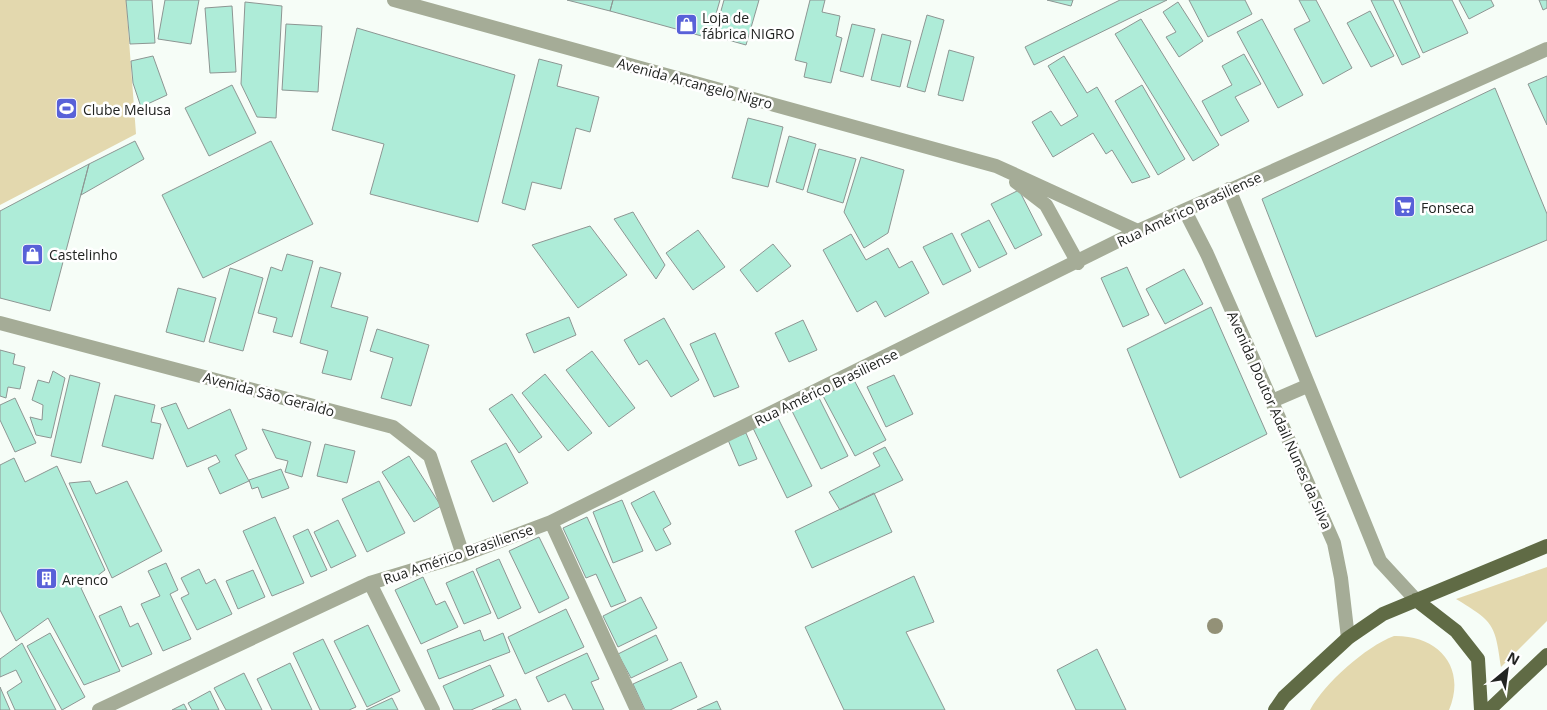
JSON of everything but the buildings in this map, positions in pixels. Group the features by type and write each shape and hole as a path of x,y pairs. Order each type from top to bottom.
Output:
{"main road":[{"path":"1275,710 1348,638 1384,614 1547,546"},
{"path":"1416,600 1456,630 1478,659 1481,710"},
{"path":"1489,710 1547,655"}],"street":[{"name":"Avenida Arcangelo Nigro","path":"394,0 996,166 1138,231"},
{"name":"Rua Américo Brasiliense","path":"99,710 370,583 463,555 551,522 1078,263 1138,231 1547,49"},
{"name":"Avenida Arcangelo Nigro","path":"996,166 1046,205 1078,263"},
{"path":"1229,189 1247,230 1307,386 1380,561 1416,600"},
{"name":"Avenida Doutor Adail Nunes da Silva","path":"1185,211 1272,401 1334,543 1348,638"},
{"name":"Avenida São Geraldo","path":"0,322 393,428 430,456 463,555"},
{"path":"1272,401 1307,386"},
{"path":"551,522 637,710"},
{"path":"370,583 433,710"}],"shaded area":[{"name":"Clube Melusa","path":"0,0 126,0 136,134 0,205"},
{"path":"1547,567 1547,621 1501,667 1497,641 1490,626 1478,613 1456,599"},
{"path":"1394,636 1410,637 1424,641 1445,656 1451,667 1454,680 1454,694 1449,710 1310,710 1325,689 1347,667 1371,648"}],"place":[{"name":"Loja de fábrica NIGRO","path":"686,25"},
{"name":"Clube Melusa","path":"67,109"},
{"name":"Fonseca","path":"1405,207"},
{"name":"Castelinho","path":"33,254"},
{"name":"Arenco","path":"46,579"}]}
